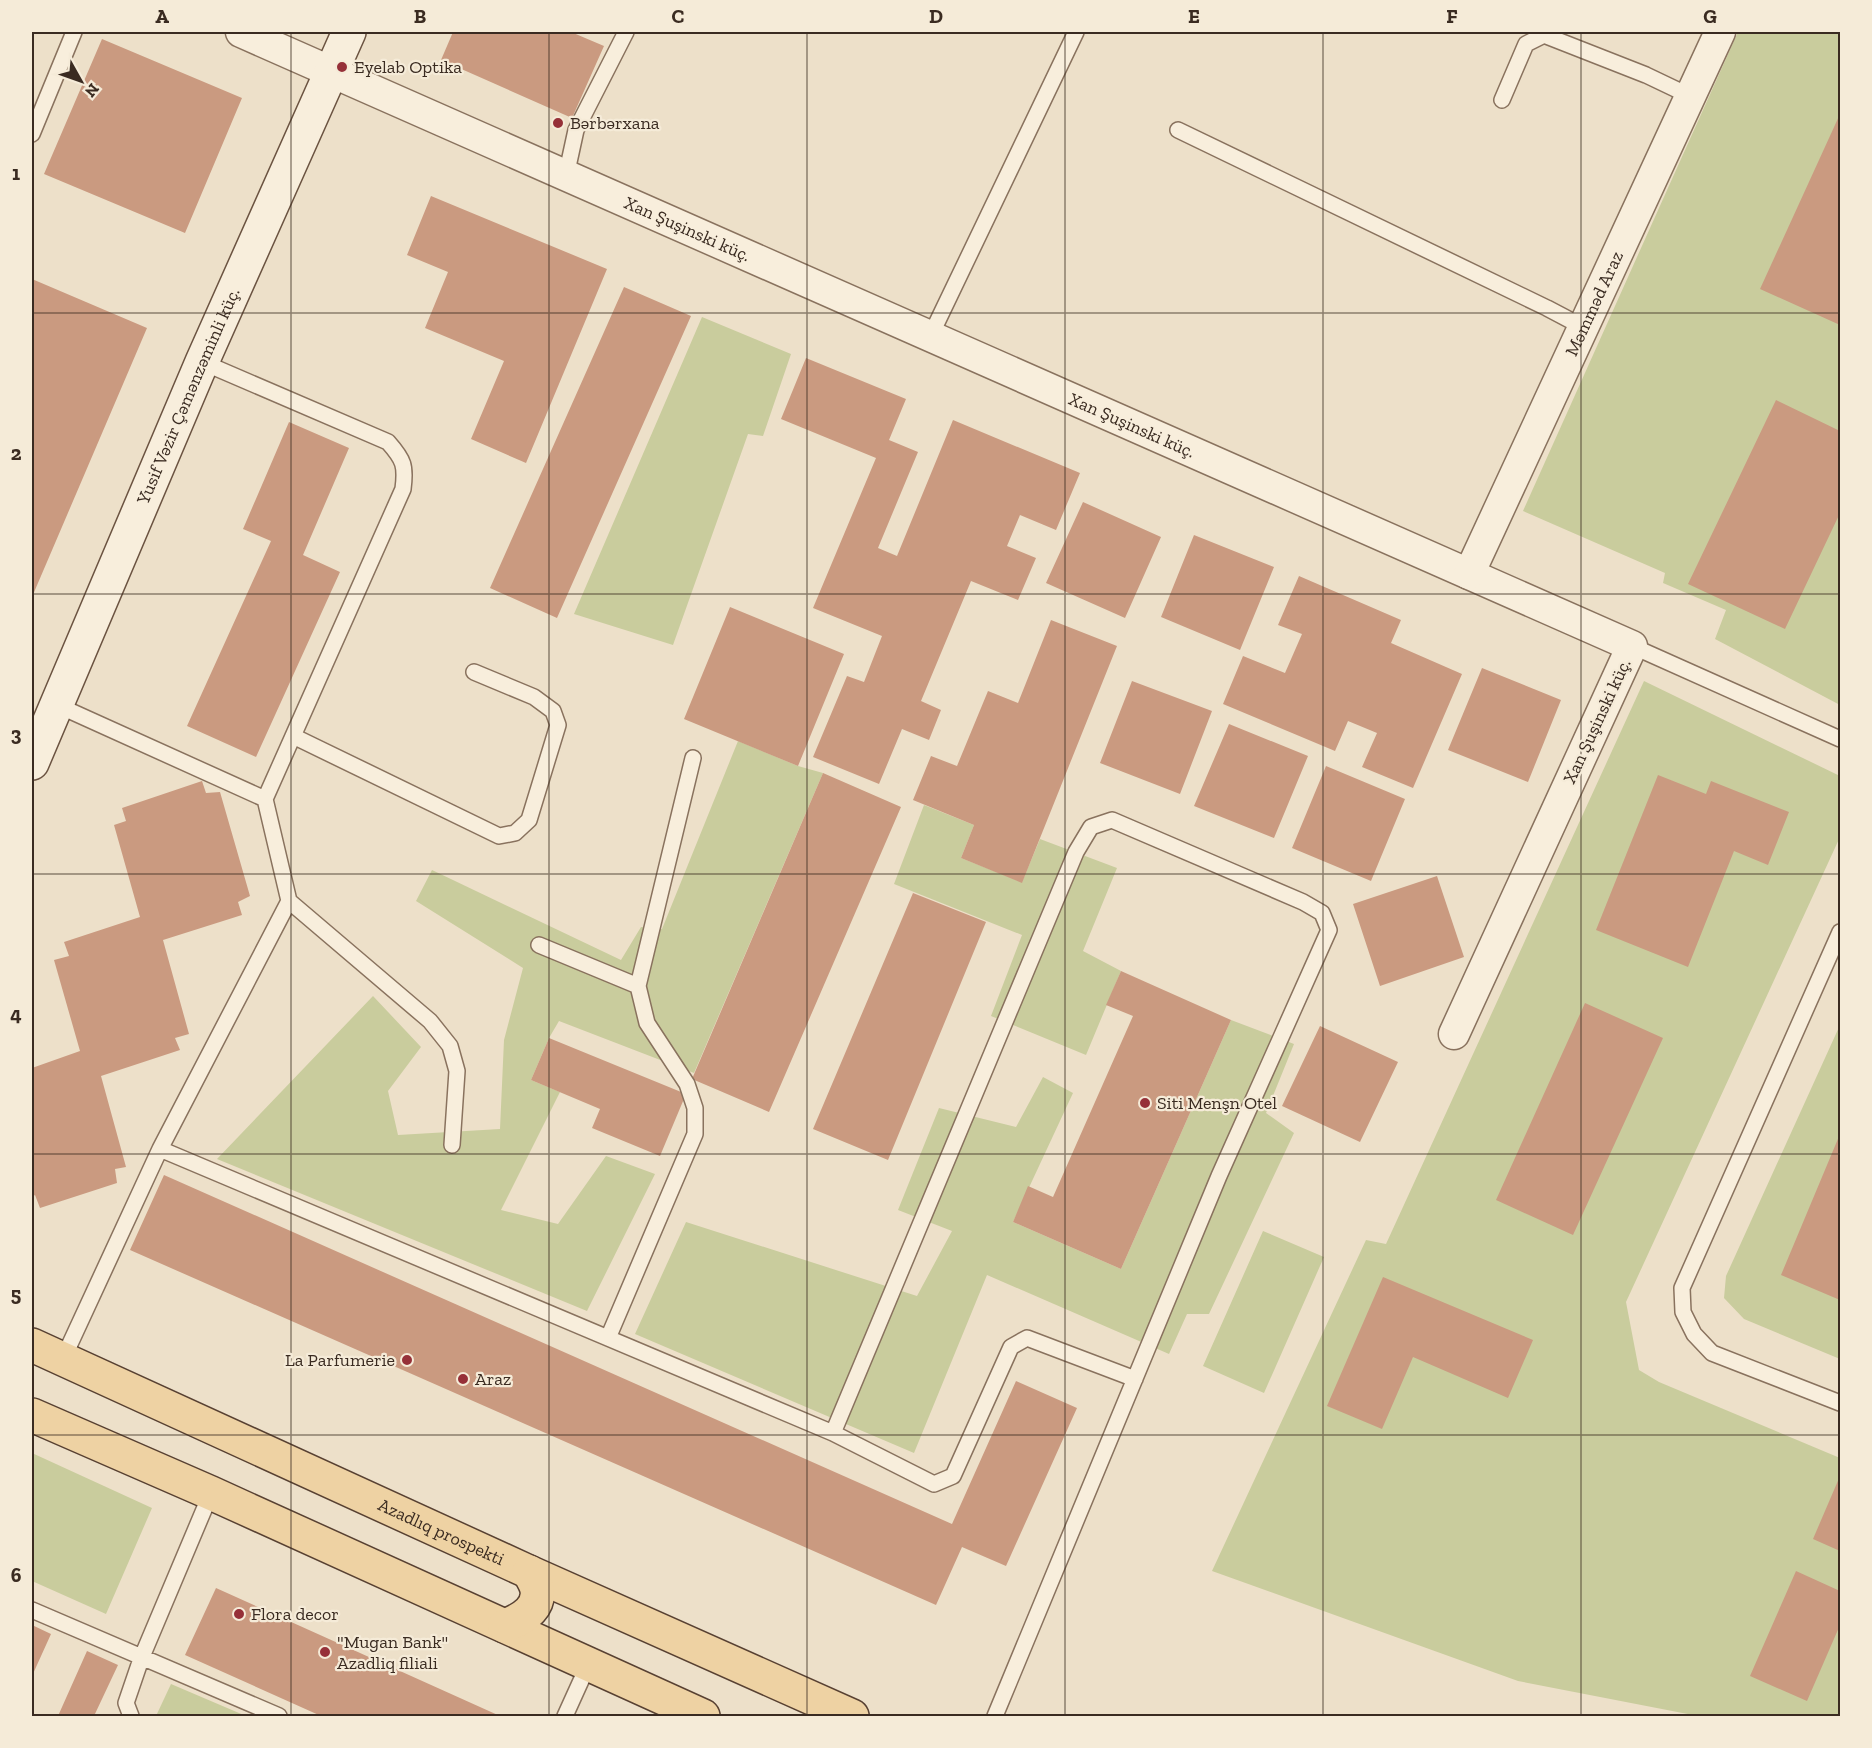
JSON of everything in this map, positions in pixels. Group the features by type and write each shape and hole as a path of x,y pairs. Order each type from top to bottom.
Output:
{"main road":[{"name":"Yusif Vəzir Çəmənzəminli küç.","path":"33,753 57,705 202,362 349,32"},
{"name":"Azadlıq prospekti","path":"32,1345 529,1572 852,1716"},
{"path":"32,1416 211,1493 703,1716"},
{"path":"505,1626 522,1620 534,1607 537,1591 529,1572"}],"street":[{"name":"Xan Şuşinski küç.","path":"241,32 1632,646 1454,1034"},
{"name":"Məmməd Araz","path":"1469,574 1720,32"}],"lane":[{"path":"32,134 74,32"},
{"path":"566,176 576,130 626,32"},
{"path":"930,337 1076,32"},
{"path":"1502,100 1526,44 1544,35 1646,75 1690,96"},
{"path":"1178,130 1583,327"},
{"path":"202,362 388,442 401,457 406,471 403,489 265,799 289,901 430,1021 450,1046 457,1071 452,1145"},
{"path":"1632,646 1840,739"},
{"path":"293,736 499,836 515,833 529,820 558,725 553,711 534,697 474,672"},
{"path":"57,705 265,799"},
{"path":"608,1338 695,1134 695,1108 687,1084 647,1023 638,986 693,758"},
{"path":"833,1433 1076,852 1091,826 1112,820 1303,902 1322,914 1329,930 1219,1176 995,1716"},
{"path":"63,1359 160,1149 289,901"},
{"path":"1840,933 1682,1288 1683,1312 1694,1334 1712,1353 1840,1403"},
{"path":"539,945 638,986"},
{"path":"160,1149 833,1433 934,1484 953,1476 1011,1347 1027,1338 1135,1379"},
{"path":"131,1716 126,1703 141,1659 211,1493"},
{"path":"32,1610 141,1659 279,1716"},
{"path":"565,1716 589,1664"}],"green space":[{"path":"1738,32 1840,32 1840,705 1715,639 1726,610 1663,583 1665,573 1523,511"},
{"path":"702,317 791,354 763,436 748,434 673,645 574,614"},
{"path":"1644,681 1840,776 1840,837 1626,1302 1639,1370 1659,1382 1840,1458 1840,1716 1698,1716 1518,1681 1212,1571 1366,1240 1386,1244"},
{"path":"738,741 798,766 823,773 694,1073 559,1021 531,1080 560,1092 501,1210 558,1224 606,1156 655,1174 587,1311 217,1159 373,996 421,1047 388,1091 398,1135 500,1129 504,1040 523,968 416,901 432,870 621,960 641,927 662,929"},
{"path":"924,805 974,825 961,858 1022,882 1040,839 1117,868 1083,951 1121,971 1086,1055 991,1016 1022,935 894,884"},
{"path":"1231,1020 1294,1044 1266,1113 1294,1133 1209,1314 1187,1314 1169,1354 987,1275 914,1453 635,1334 686,1222 917,1296 952,1231 898,1210 939,1108 1016,1127 1043,1077 1073,1093 1013,1222 1121,1269"},
{"path":"1840,1025 1840,1359 1744,1319 1724,1298 1726,1276"},
{"path":"1263,1231 1324,1257 1264,1393 1203,1366"},
{"path":"32,1453 152,1508 106,1614 32,1581"},
{"path":"171,1684 246,1716 156,1716"}],"building":[{"path":"453,32 571,32 604,46 572,118 441,60"},
{"path":"102,39 242,98 185,233 44,174"},
{"path":"1840,114 1840,325 1760,289"},
{"path":"431,196 607,269 526,463 471,439 504,361 425,328 448,272 407,255"},
{"path":"32,279 147,328 32,597"},
{"path":"624,287 691,316 557,618 490,588"},
{"path":"806,358 906,399 889,440 918,452 878,548 897,556 953,420 1080,473 1056,530 1020,515 1007,546 1036,558 1018,600 971,581 921,701 941,710 929,740 902,729 879,784 813,757 847,676 864,682 882,636 813,608 876,458 781,419"},
{"path":"1776,400 1840,431 1840,513 1785,629 1688,584"},
{"path":"289,422 349,448 303,555 340,572 256,757 187,726 271,541 243,529"},
{"path":"1083,502 1161,537 1125,618 1046,583"},
{"path":"1194,535 1274,567 1240,650 1161,617"},
{"path":"1299,576 1401,620 1391,643 1462,674 1413,788 1362,767 1377,733 1348,721 1335,751 1223,704 1243,656 1285,673 1302,634 1278,625"},
{"path":"730,607 844,654 798,766 684,719"},
{"path":"1051,620 1117,646 1022,883 961,858 974,825 913,800 931,756 957,766 988,691 1018,703"},
{"path":"1482,668 1561,700 1528,782 1448,750"},
{"path":"1132,681 1212,711 1180,794 1100,763"},
{"path":"1229,724 1308,756 1274,838 1194,806"},
{"path":"1326,766 1405,799 1371,881 1292,848"},
{"path":"823,773 901,807 769,1112 692,1079"},
{"path":"1658,775 1706,794 1711,781 1789,812 1768,865 1734,851 1688,967 1596,930"},
{"path":"202,781 206,793 220,792 250,896 238,902 242,915 163,940 189,1034 175,1038 180,1050 101,1076 126,1167 115,1169 117,1183 40,1208 35,1195 32,1197 32,1068 80,1051 54,960 69,956 64,942 140,917 114,825 126,821 122,808"},
{"path":"1437,876 1464,957 1380,986 1353,904"},
{"path":"913,893 986,922 888,1160 813,1129"},
{"name":"Siti Menşn Otel","path":"1121,971 1231,1020 1121,1269 1013,1222 1028,1186 1053,1197 1133,1016 1106,1005"},
{"path":"1585,1003 1663,1038 1573,1235 1496,1200"},
{"path":"1320,1026 1398,1062 1360,1142 1282,1106"},
{"path":"549,1038 686,1094 660,1156 592,1128 600,1109 531,1080"},
{"path":"1840,1134 1840,1300 1781,1275"},
{"path":"164,1175 952,1524 1016,1381 1077,1408 1006,1566 962,1547 936,1605 130,1250"},
{"path":"1383,1277 1533,1340 1508,1398 1413,1357 1382,1429 1327,1406"},
{"path":"1840,1476 1840,1551 1813,1539"},
{"path":"1796,1571 1840,1591 1840,1625 1807,1701 1750,1676"},
{"path":"216,1588 500,1716 321,1716 185,1655"},
{"path":"32,1625 51,1634 32,1676"},
{"path":"87,1651 118,1665 94,1716 58,1716"}],"place":[{"name":"Eyelab Optika","path":"342,67"},
{"name":"Bərbərxana","path":"558,123"},
{"name":"Siti Menşn Otel","path":"1145,1103"},
{"name":"La Parfumerie","path":"407,1360"},
{"name":"Araz","path":"463,1379"},
{"name":"Flora decor","path":"239,1614"},
{"name":"\"Mugan Bank\" Azadliq filiali","path":"325,1652"}]}
